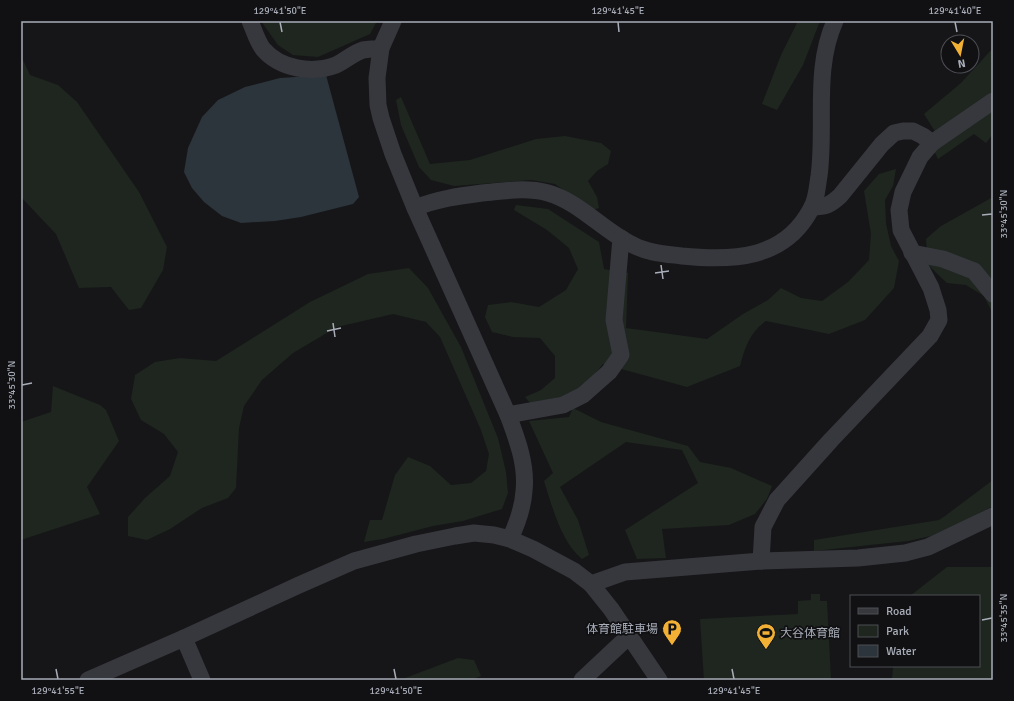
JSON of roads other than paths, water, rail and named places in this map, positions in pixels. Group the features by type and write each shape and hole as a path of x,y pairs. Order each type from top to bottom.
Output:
{"street":[{"path":"250,21 262,48 284,65 310,70 325,68 337,65 362,50 381,48"},
{"path":"393,21 381,48 377,78 378,105 393,154 415,208 508,415 518,442 523,466 524,491 518,521 510,539"},
{"path":"415,208 431,201 465,195 516,189 533,190 560,197 634,246 659,253 705,258 727,258 751,255 766,250 781,242 798,228 812,207 816,198 821,159 822,72 830,32 835,21"},
{"path":"762,561 763,527 777,500 831,440 930,336 939,320 938,310 931,288 901,230 899,210 903,192 920,157 932,143 993,101"},
{"path":"812,207 825,207 840,196 882,144 894,133 903,130 913,132 923,136 932,143"},
{"path":"508,415 563,405 583,395 609,372 622,355 614,320 620,238"},
{"path":"912,253 943,259 974,271 993,294"},
{"path":"591,584 625,572 762,561 858,558 905,553 928,547 993,516"},
{"path":"88,680 354,561 386,551 474,533 494,535 510,539 533,549 574,571 591,584 611,609 659,680"},
{"path":"582,680 629,636"},
{"path":"184,638 202,680"}],"water":[{"path":"326,75 359,197 353,204 301,217 275,221 241,223 222,216 204,202 192,188 184,172 188,148 202,117 218,100 245,87 280,78"}],"place":[{"name":"体育館駐車場","path":"672,646"},
{"name":"大谷体育館","path":"766,650"}]}
